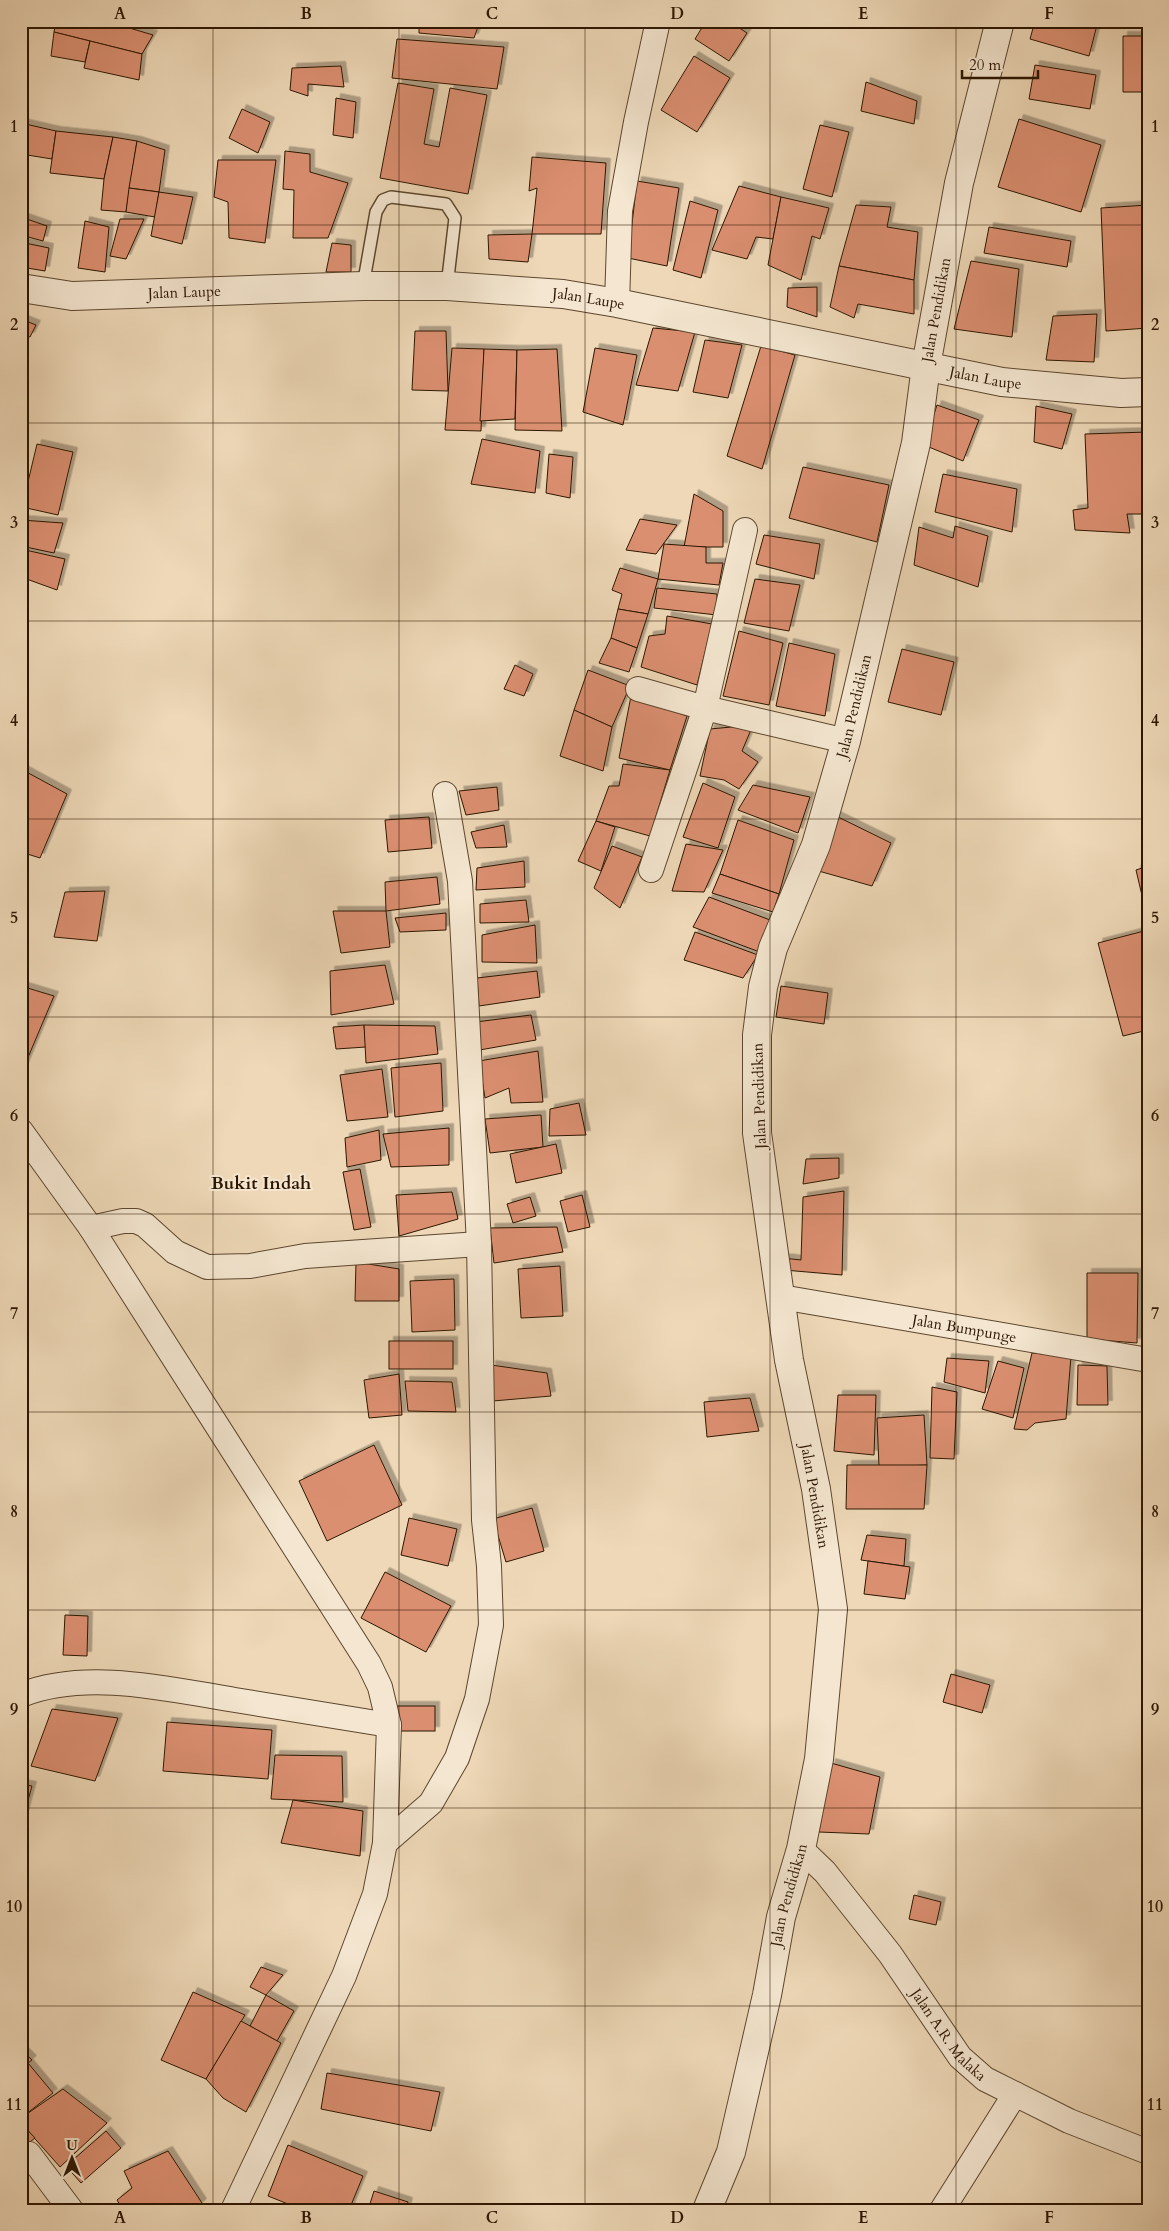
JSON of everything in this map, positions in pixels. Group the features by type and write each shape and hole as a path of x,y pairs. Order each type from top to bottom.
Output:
{"street":[{"path":"617,303 620,211 636,122 658,21"},
{"name":"Jalan Pendidikan","path":"707,2210 731,2152 767,1995 780,1917 801,1849 819,1760 834,1609 816,1489 789,1360 757,1133 757,1035 763,987 773,948 816,845 846,741 916,443 926,366 959,183 1000,21"},
{"name":"Jalan Laupe","path":"21,288 72,296 363,286 447,286 563,294 617,303 1002,382 1120,393 1148,392"},
{"path":"650,870 705,708 744,530"},
{"path":"638,689 705,708 846,741"},
{"path":"386,1842 431,1803 458,1758 477,1699 490,1625 489,1566 484,1520 479,1244 460,881 445,794"},
{"path":"21,1131 91,1228 369,1664 380,1687 389,1725 386,1842 375,1894 344,1976 233,2210"},
{"path":"91,1228 123,1221 141,1223 176,1252 207,1267 250,1266 305,1256 479,1244"},
{"name":"Jalan Bumpunge","path":"780,1296 1148,1360"},
{"path":"21,1695 41,1687 78,1682 148,1685 389,1725"},
{"name":"Jalan A.R. Malaka","path":"801,1849 825,1872 890,1954 960,2057 985,2079 1069,2121 1148,2152"},
{"path":"942,2210 1015,2094"},
{"path":"29,2154 71,2210"}],"lane":[{"path":"363,286 376,212 382,200 391,197 446,204 455,218 447,286"}],"building":[{"path":"56,21 106,21 153,35 142,54 54,32"},
{"path":"419,21 480,21 474,38 419,33"},
{"path":"706,21 729,21 747,33 729,61 695,39"},
{"path":"955,21 975,21 972,28"},
{"path":"1035,21 1082,21 1097,25 1089,56 1030,39"},
{"path":"54,32 90,41 85,62 51,56"},
{"path":"1123,36 1144,36 1143,92 1123,92"},
{"path":"397,39 504,47 497,89 392,78"},
{"path":"90,41 142,54 139,80 84,68"},
{"path":"694,56 730,78 697,132 661,110"},
{"path":"1035,65 1096,75 1090,109 1029,99"},
{"path":"341,66 344,87 308,84 308,96 290,90 292,68"},
{"path":"866,82 917,101 914,124 861,111"},
{"path":"398,83 434,89 424,144 439,147 450,88 487,95 468,194 380,178"},
{"path":"336,98 356,102 353,138 333,135"},
{"path":"242,109 270,122 258,153 229,138"},
{"path":"1019,119 1101,145 1081,212 998,187"},
{"path":"21,123 56,131 52,159 21,154"},
{"path":"820,125 849,132 832,197 803,189"},
{"path":"56,131 113,137 104,179 50,173"},
{"path":"113,137 137,141 126,212 101,210 104,179"},
{"path":"137,141 165,150 159,192 129,188"},
{"path":"285,151 310,154 310,172 348,183 328,238 293,238 294,190 283,189"},
{"path":"532,157 606,163 601,234 532,234 537,188 529,191"},
{"path":"218,160 276,160 265,243 229,238 228,202 214,197"},
{"path":"637,181 679,188 667,266 628,258"},
{"path":"739,186 781,197 773,239 756,237 747,259 712,250"},
{"path":"129,188 159,192 155,217 126,212"},
{"path":"159,192 193,197 182,244 151,236"},
{"path":"781,197 829,208 820,239 812,236 801,280 768,265"},
{"path":"690,201 718,210 701,278 673,270"},
{"path":"856,205 891,207 887,227 918,232 914,280 839,266"},
{"path":"1148,205 1148,328 1106,331 1101,208"},
{"path":"21,217 47,226 43,241 21,235"},
{"path":"120,219 144,219 126,259 110,256"},
{"path":"85,221 109,227 105,272 78,268"},
{"path":"989,227 1071,241 1067,267 984,253"},
{"path":"532,234 528,262 489,259 488,235"},
{"path":"25,243 49,248 45,271 21,267 21,253"},
{"path":"332,243 351,245 351,272 326,272"},
{"path":"971,261 1019,269 1012,337 954,329"},
{"path":"839,266 914,280 914,314 858,304 854,318 830,307"},
{"path":"817,287 817,317 787,307 788,288"},
{"path":"1097,314 1094,362 1046,360 1053,316"},
{"path":"21,319 36,325 30,337 21,335"},
{"path":"653,328 695,332 678,391 636,385"},
{"path":"415,331 446,331 448,391 412,390"},
{"path":"705,340 742,345 728,398 693,392"},
{"path":"761,346 795,355 762,469 727,456"},
{"path":"452,348 484,349 481,431 445,430"},
{"path":"595,348 637,355 623,425 583,412"},
{"path":"484,349 517,350 515,419 480,421"},
{"path":"557,349 562,431 515,430 517,350"},
{"path":"937,405 979,420 963,461 924,445"},
{"path":"1036,406 1072,414 1062,449 1034,442"},
{"path":"1148,432 1148,514 1127,514 1130,533 1075,530 1073,510 1088,508 1085,434"},
{"path":"482,439 540,451 535,493 471,484"},
{"path":"37,444 73,452 58,515 22,507"},
{"path":"549,454 573,457 570,498 546,493"},
{"path":"803,467 889,485 877,542 789,518"},
{"path":"943,474 1017,489 1012,532 935,512"},
{"path":"694,494 723,511 723,547 684,547"},
{"path":"640,519 677,525 656,554 626,550"},
{"path":"21,520 63,523 54,553 21,546"},
{"path":"955,526 988,536 978,587 914,565 919,527 953,538"},
{"path":"764,535 820,544 814,579 756,564"},
{"path":"664,544 706,547 706,563 723,563 719,585 658,579"},
{"path":"21,549 65,559 57,590 21,577"},
{"path":"620,568 658,579 648,614 618,609 622,594 612,590"},
{"path":"755,579 800,585 789,631 744,623"},
{"path":"657,588 717,594 717,615 654,608"},
{"path":"618,609 648,614 637,648 611,638"},
{"path":"667,616 712,624 697,685 641,667 649,636 665,634"},
{"path":"739,631 783,643 769,705 723,696"},
{"path":"611,638 637,648 629,672 599,663"},
{"path":"789,643 835,654 825,716 776,706"},
{"path":"902,649 954,662 941,715 888,702"},
{"path":"515,665 533,674 524,696 504,689"},
{"path":"588,670 630,686 612,727 574,710"},
{"path":"631,696 687,716 670,770 619,758"},
{"path":"574,710 612,727 603,771 560,756"},
{"path":"753,725 742,751 758,762 739,789 724,780 700,776 710,729"},
{"path":"623,764 670,770 650,836 596,821 609,786 619,786"},
{"path":"21,769 67,794 40,858 21,852"},
{"path":"703,783 735,797 718,848 683,837"},
{"path":"753,785 810,797 798,833 738,810"},
{"path":"497,787 499,810 466,815 459,791"},
{"path":"834,815 891,843 872,886 815,870"},
{"path":"429,817 432,848 388,852 385,820"},
{"path":"738,820 794,840 779,894 720,874"},
{"path":"596,821 615,827 601,871 578,861"},
{"path":"504,825 507,847 476,848 471,832"},
{"path":"686,844 723,850 704,892 672,891"},
{"path":"612,846 642,857 620,908 594,888"},
{"path":"524,861 525,887 476,890 477,868"},
{"path":"1148,866 1148,921 1136,870"},
{"path":"720,874 779,894 773,912 712,893"},
{"path":"437,877 440,904 386,911 385,882"},
{"path":"105,891 97,941 54,937 65,892"},
{"path":"709,897 778,923 765,954 693,927"},
{"path":"526,900 529,922 480,923 480,904"},
{"path":"333,911 386,911 390,947 341,953"},
{"path":"446,913 446,930 400,932 395,918"},
{"path":"535,925 537,963 482,962 482,935"},
{"path":"1144,931 1148,943 1148,1030 1123,1036 1098,943"},
{"path":"695,932 758,955 743,978 684,960"},
{"path":"385,965 394,1004 331,1015 330,971"},
{"path":"537,971 540,997 479,1006 477,978"},
{"path":"21,986 54,996 21,1074"},
{"path":"781,986 828,993 824,1024 776,1017"},
{"path":"531,1015 536,1040 474,1051 468,1023"},
{"path":"364,1025 366,1047 336,1049 333,1027"},
{"path":"364,1025 435,1026 438,1054 366,1063"},
{"path":"538,1051 543,1102 511,1103 509,1088 485,1098 479,1061"},
{"path":"441,1063 443,1111 395,1117 391,1068"},
{"path":"382,1069 388,1117 347,1121 340,1075"},
{"path":"579,1103 586,1135 549,1136 550,1109"},
{"path":"541,1115 543,1147 490,1153 485,1119"},
{"path":"449,1128 449,1165 391,1167 383,1134"},
{"path":"379,1130 381,1160 347,1167 345,1138"},
{"path":"556,1144 562,1173 516,1183 510,1154"},
{"path":"839,1158 839,1178 803,1184 806,1159"},
{"path":"360,1169 371,1227 354,1230 343,1172"},
{"path":"844,1191 842,1275 784,1270 783,1258 801,1260 803,1197"},
{"path":"452,1192 458,1219 399,1236 396,1195"},
{"path":"582,1195 590,1227 568,1232 560,1201"},
{"path":"530,1197 536,1216 513,1223 507,1204"},
{"path":"557,1227 563,1252 494,1263 490,1228"},
{"path":"356,1262 399,1269 399,1301 355,1301"},
{"path":"560,1266 563,1316 521,1318 518,1269"},
{"path":"1087,1273 1138,1273 1137,1343 1087,1339"},
{"path":"454,1279 455,1330 412,1332 410,1281"},
{"path":"389,1341 453,1341 453,1369 389,1369"},
{"path":"1032,1353 1071,1356 1066,1419 1035,1423 1027,1430 1014,1429"},
{"path":"947,1358 989,1361 985,1393 944,1382"},
{"path":"998,1361 1024,1368 1013,1418 982,1409"},
{"path":"491,1365 547,1373 551,1396 493,1401"},
{"path":"1078,1365 1107,1366 1108,1405 1077,1405"},
{"path":"399,1374 402,1415 369,1418 364,1380"},
{"path":"405,1381 452,1382 456,1412 408,1411"},
{"path":"932,1387 957,1392 954,1459 930,1458"},
{"path":"838,1395 876,1395 874,1455 834,1451"},
{"path":"750,1398 759,1431 707,1437 704,1402"},
{"path":"924,1415 927,1465 879,1467 877,1418"},
{"path":"374,1445 402,1505 327,1541 299,1481"},
{"path":"847,1465 927,1465 924,1509 846,1509"},
{"path":"532,1508 544,1551 506,1562 493,1519"},
{"path":"409,1518 457,1529 448,1566 401,1555"},
{"path":"867,1535 906,1539 904,1566 861,1560"},
{"path":"868,1561 910,1567 905,1599 864,1594"},
{"path":"385,1572 451,1606 426,1652 361,1618"},
{"path":"65,1615 88,1616 87,1656 63,1655"},
{"path":"951,1674 990,1685 982,1713 943,1702"},
{"path":"395,1706 435,1706 435,1731 395,1731"},
{"path":"52,1709 118,1718 95,1781 31,1766"},
{"path":"167,1722 272,1730 268,1779 163,1771"},
{"path":"275,1755 342,1756 343,1802 271,1799"},
{"path":"831,1763 880,1777 869,1834 819,1832"},
{"path":"21,1784 32,1786 24,1815 21,1814"},
{"path":"293,1800 363,1811 360,1856 281,1843"},
{"path":"914,1895 941,1902 936,1925 909,1919"},
{"path":"261,1967 283,1975 266,1995 250,1987"},
{"path":"193,1992 245,2015 206,2079 161,2060"},
{"path":"266,1995 294,2011 277,2041 250,2026"},
{"path":"241,2021 281,2043 246,2112 223,2098 206,2079"},
{"path":"21,2049 32,2060 21,2069"},
{"path":"28,2063 53,2093 21,2118 21,2069"},
{"path":"327,2073 440,2092 431,2131 321,2109"},
{"path":"63,2089 107,2123 60,2167 21,2123 21,2118"},
{"path":"21,2123 35,2138 21,2149"},
{"path":"106,2131 121,2148 81,2183 66,2166"},
{"path":"288,2145 363,2176 349,2210 303,2210 268,2196"},
{"path":"168,2151 202,2203 194,2210 123,2210 117,2200 132,2188 124,2171"},
{"path":"374,2191 408,2202 406,2210 368,2210"}],"district":[{"name":"Bukit Indah","path":"261,1183"}]}
